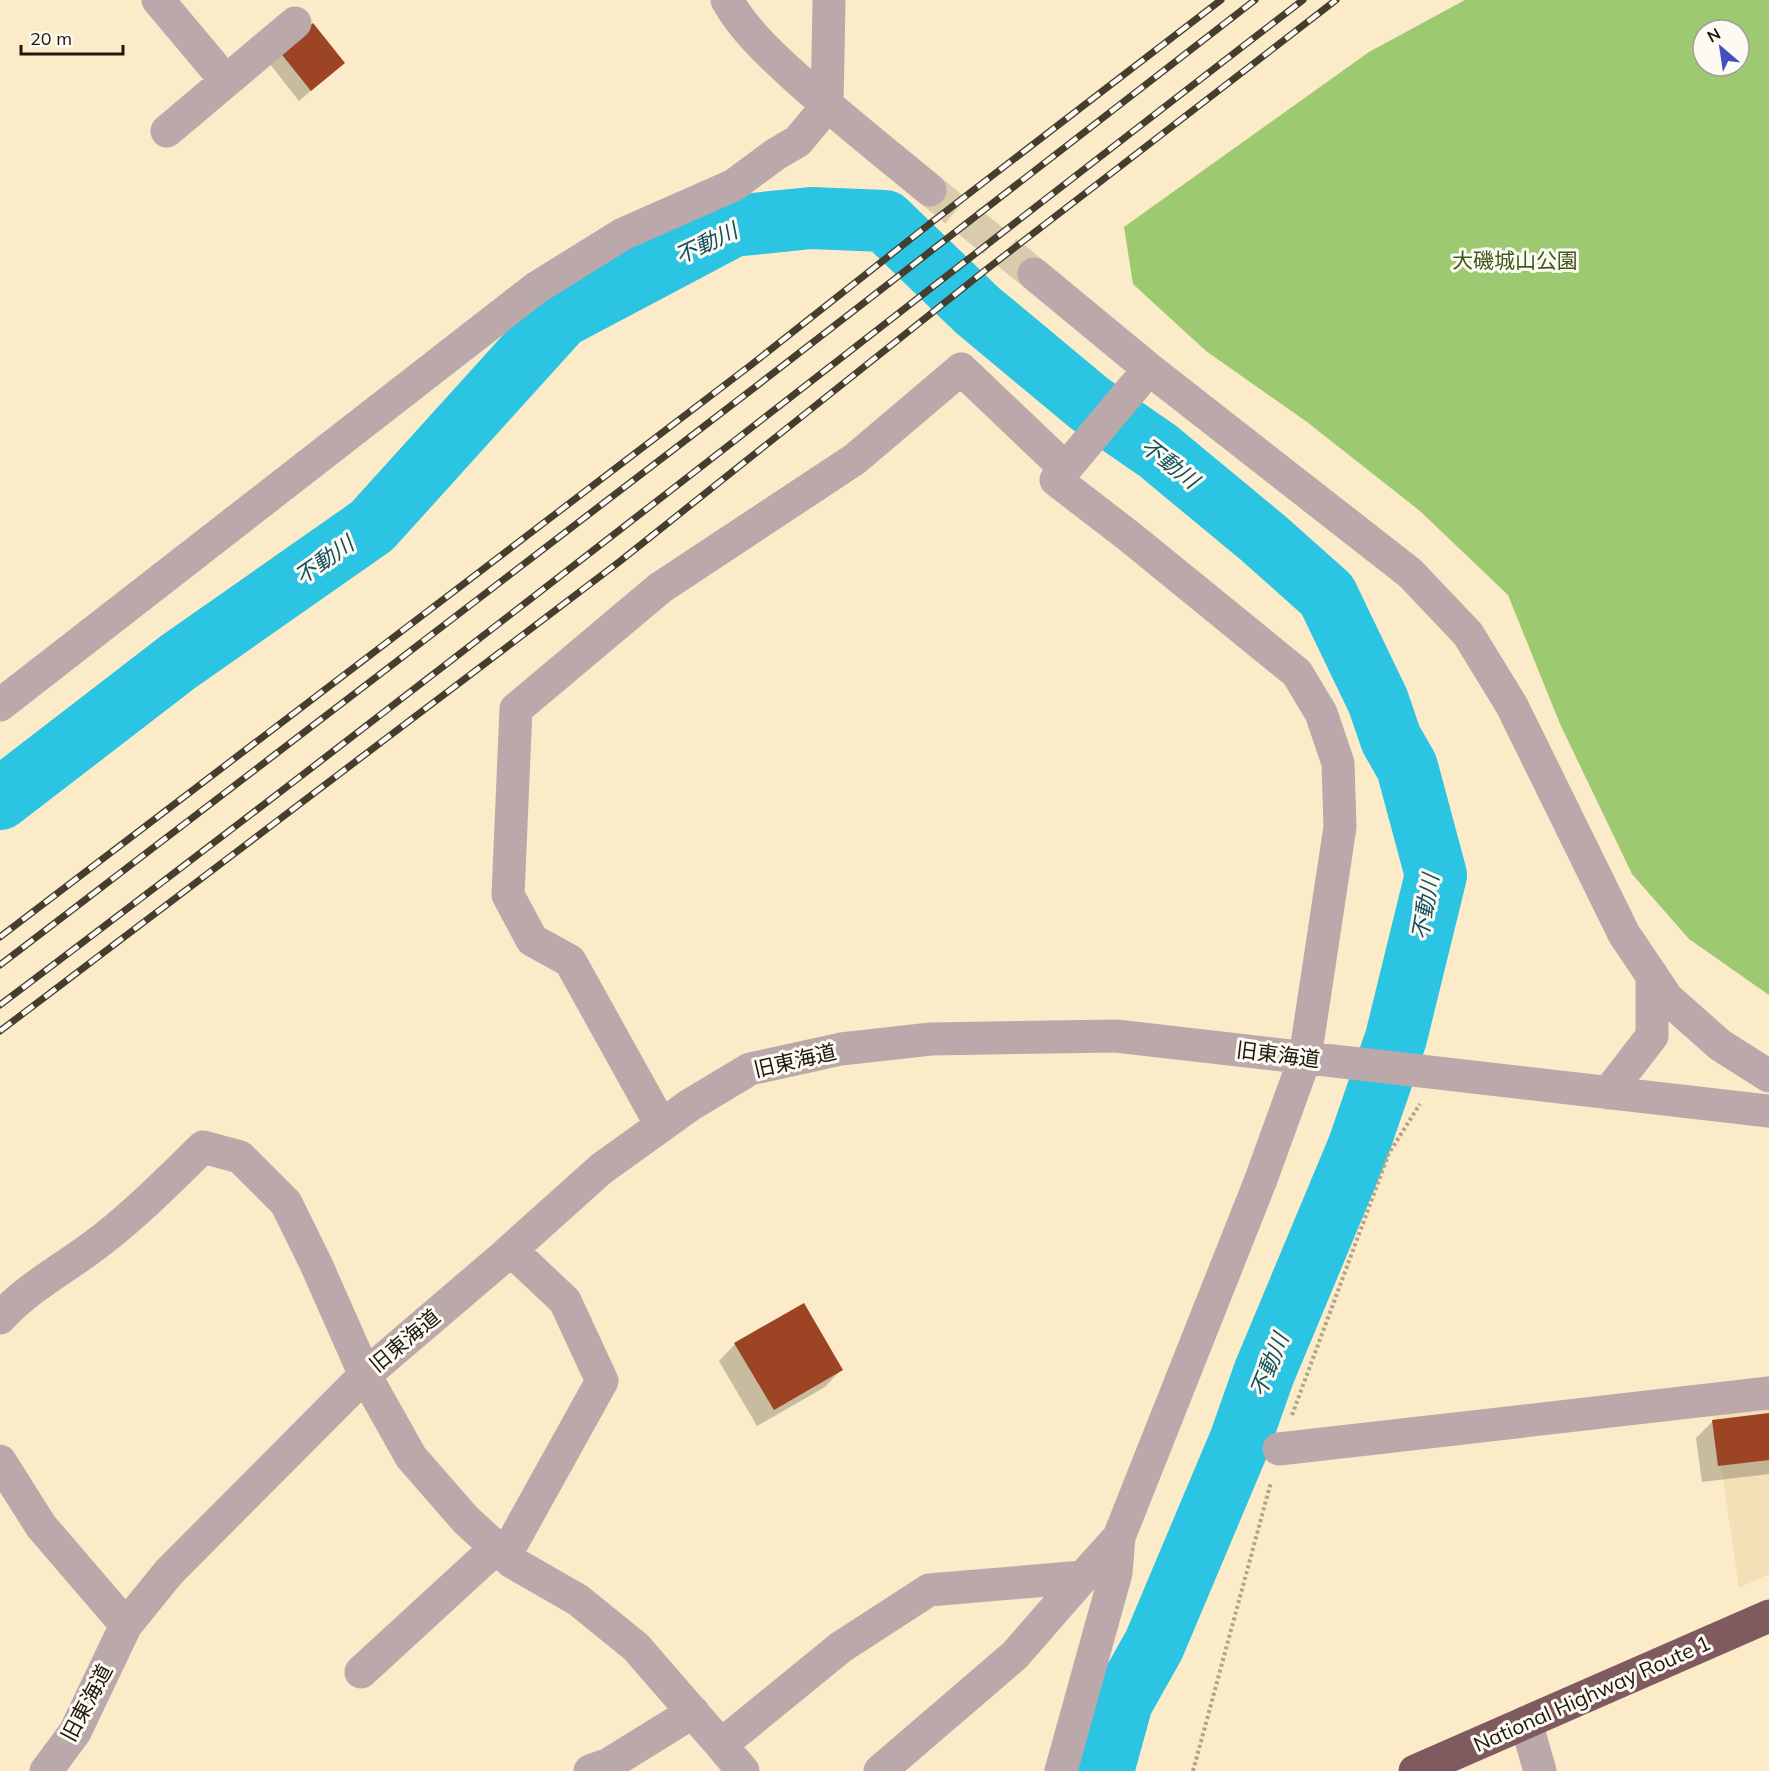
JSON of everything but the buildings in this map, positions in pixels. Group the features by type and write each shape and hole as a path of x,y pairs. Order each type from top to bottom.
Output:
{"highway":[{"name":"National Highway Route 1","path":"1415,1771 1769,1616"}],"street":[{"path":"158,0 226,81"},
{"path":"727,0 764,48 827,106 930,190"},
{"path":"0,705 536,288 623,234 734,184 798,141 827,106 829,0"},
{"path":"167,131 295,23"},
{"path":"1034,274 1142,376 1410,573 1468,634 1512,706 1624,934 1667,998 1720,1045 1769,1076"},
{"path":"662,1125 570,961 532,940 508,894 516,709 660,588 855,459 961,369 1065,468"},
{"path":"1061,1771 1116,1573 1119,1537 1260,1182 1318,1059 1340,827 1338,763 1322,713 1297,673 1056,480 1142,376"},
{"path":"1608,1093 1652,1036 1652,975"},
{"name":"旧東海道","path":"45,1771 75,1732 126,1625 169,1572 365,1375 511,1250 601,1169 662,1125 750,1069 842,1049 931,1040 1116,1036 1769,1111"},
{"path":"0,1318 16,1299 92,1248 147,1202 203,1147 240,1157 286,1203 316,1264 365,1375 411,1457 465,1520 512,1563 578,1600 636,1647 743,1771"},
{"path":"361,1672 500,1552 602,1381 565,1300 511,1250"},
{"path":"1279,1449 1769,1393"},
{"path":"0,1461 41,1526 126,1625"},
{"path":"880,1771 1015,1655 1119,1537"},
{"path":"721,1744 841,1647 929,1590 1083,1577"},
{"path":"590,1771 609,1764 693,1712"},
{"path":"1526,1722 1540,1771"}],"shaded area":[{"path":"1769,1405 1769,1574 1739,1588 1713,1411"}],"green space":[{"name":"大磯城山公園","path":"1465,0 1769,0 1769,995 1689,939 1632,874 1560,724 1508,595 1420,511 1307,422 1206,351 1133,284 1124,227 1369,52"}],"waterway":[{"name":"不動川","path":"0,799 178,662 372,526 561,317 733,226 811,218 885,221 977,310 1090,404 1158,451 1263,538 1327,595 1378,701 1391,739 1407,767 1436,875 1396,1038 1358,1148 1264,1373 1240,1441 1154,1645 1122,1702 1103,1771"}],"tunnel":[{"path":"930,190 1034,274"}],"railway":[{"path":"0,937 751,365 932,222 1221,0"},
{"path":"0,965 763,381 1255,0"},
{"path":"0,1005 490,630 1303,0"},
{"path":"0,1031 619,562 987,269 1336,0"}]}
